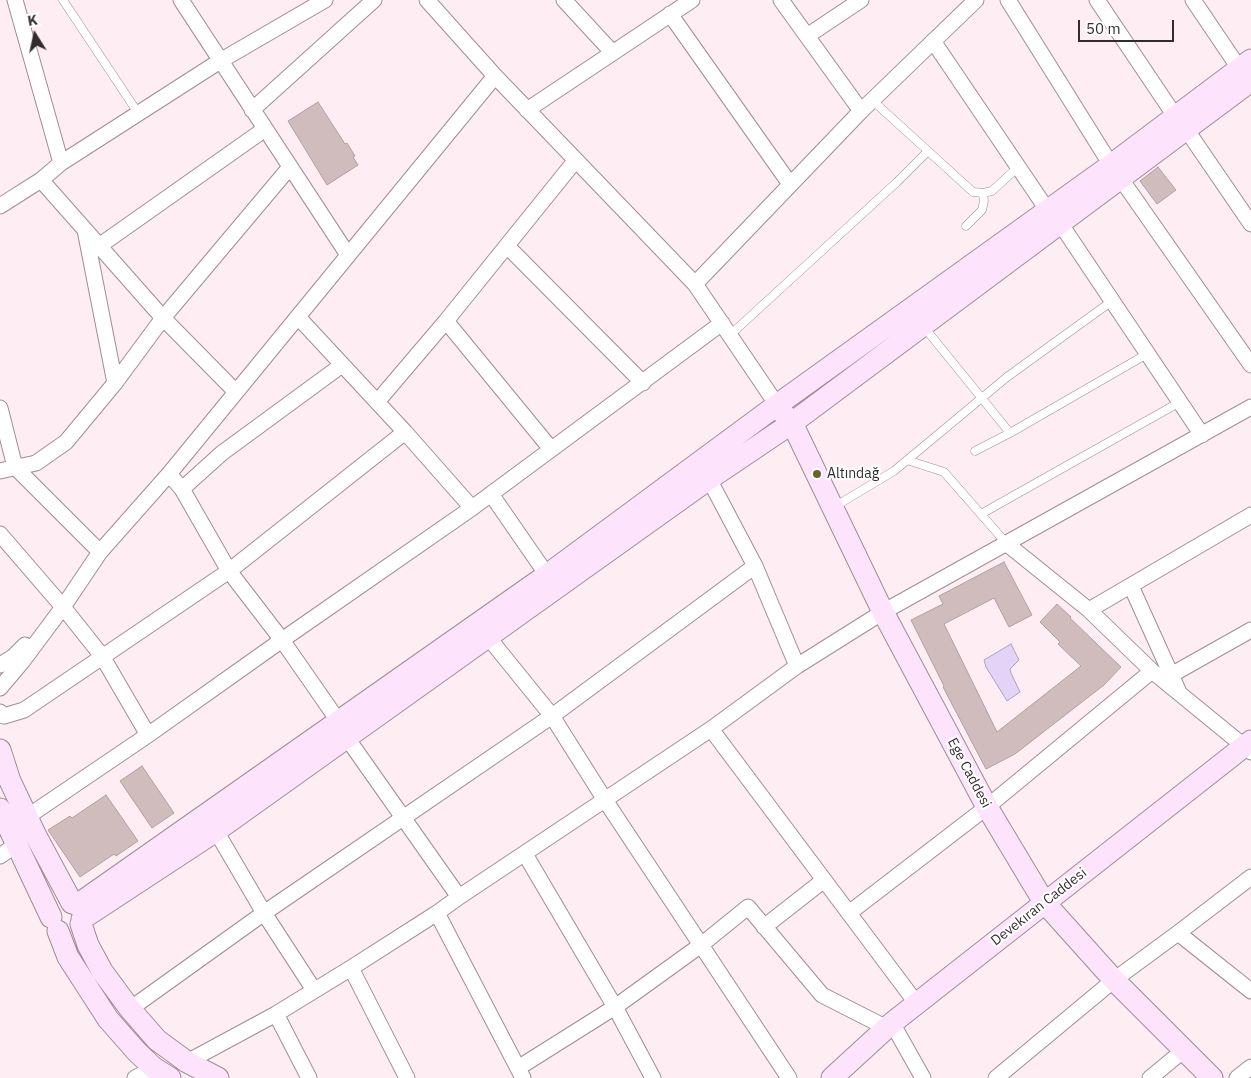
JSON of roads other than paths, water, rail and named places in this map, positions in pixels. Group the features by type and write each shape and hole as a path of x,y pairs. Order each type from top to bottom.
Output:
{"main road":[{"path":"78,913 216,831 343,730 547,575 777,406 1054,217 1180,122 1248,75"},
{"path":"78,913 62,902 52,912 54,924 63,933 74,932 78,913 343,730 488,637 709,479 792,423 922,326 1054,217"},
{"name":"Ege Caddesi","path":"777,406 792,423 882,612 987,807 1044,902 1114,980 1212,1078"},
{"name":"Devekıran Caddesi","path":"832,1078 890,1025 1044,902 1248,747"},
{"path":"0,750 10,781 78,913 88,945 102,970 130,1009 157,1040 187,1062 218,1078"},
{"path":"0,808 8,850 54,924 68,957 108,1019 137,1052 161,1075"}],"street":[{"path":"15,0 61,163"},
{"path":"182,0 348,255"},
{"path":"0,206 41,180 61,163 220,61 325,0"},
{"path":"252,110 374,0"},
{"path":"427,0 494,76 695,284 777,406"},
{"path":"564,0 612,52"},
{"path":"527,110 692,0"},
{"path":"781,0 861,111"},
{"path":"807,36 861,0"},
{"path":"695,284 861,111 976,0"},
{"path":"1008,0 1116,172 1251,366"},
{"path":"1098,0 1251,224"},
{"path":"1193,0 1248,75"},
{"path":"670,14 790,184"},
{"path":"933,41 1202,435"},
{"path":"0,688 63,607 100,552 169,474 494,76"},
{"path":"99,246 265,129"},
{"path":"377,402 446,321 575,161"},
{"path":"7,469 36,463 66,442 115,383 163,318 290,167"},
{"path":"41,180 163,318 236,392"},
{"path":"84,229 115,383"},
{"path":"507,246 643,383"},
{"path":"298,316 472,508"},
{"path":"446,321 551,449"},
{"path":"27,817 148,735 472,508 643,383 726,329"},
{"path":"182,489 222,453 342,365"},
{"path":"0,408 7,469 100,552"},
{"path":"187,1062 276,1014 437,913 711,729 797,666 882,612 1202,435 1249,412"},
{"path":"0,712 4,716 24,710 229,571 405,432"},
{"path":"169,474 182,489 229,571 282,640 459,897"},
{"path":"709,479 755,566 797,666"},
{"path":"491,494 547,575"},
{"path":"1089,610 1251,515"},
{"path":"0,534 63,607 102,656 148,735"},
{"path":"1007,544 1089,610 1152,671 1248,747"},
{"path":"130,1009 264,913 552,716 755,566"},
{"path":"1131,586 1178,691"},
{"path":"0,665 14,657 63,607"},
{"path":"1171,676 1251,630"},
{"path":"488,637 552,716 605,800 789,1078"},
{"path":"849,913 987,807 1152,671"},
{"path":"711,729 917,1004"},
{"path":"216,831 264,913 314,990"},
{"path":"524,854 615,1007 653,1078"},
{"path":"996,1078 1114,980 1251,878"},
{"path":"764,927 824,880"},
{"path":"437,913 520,1073 701,945 748,908 822,995 890,1025 923,1078"},
{"path":"1178,933 1251,992"},
{"path":"351,968 407,1078"},
{"path":"276,1014 309,1078"},
{"path":"1150,1078 1184,1050"},
{"path":"1237,1078 1251,1067"},
{"path":"135,1078 161,1075"}],"lane":[{"path":"63,0 138,114"},
{"path":"872,100 974,192 992,191 1018,167"},
{"path":"726,329 897,182 928,151"},
{"path":"966,226 982,210 983,193"},
{"path":"832,508 894,471 1007,377 1112,301"},
{"path":"922,326 1010,433"},
{"path":"975,450 1010,433 1147,354"},
{"path":"981,514 1180,402"},
{"path":"907,460 944,472 1007,544"}],"place":[{"name":"Altındağ","path":"817,474"}]}
